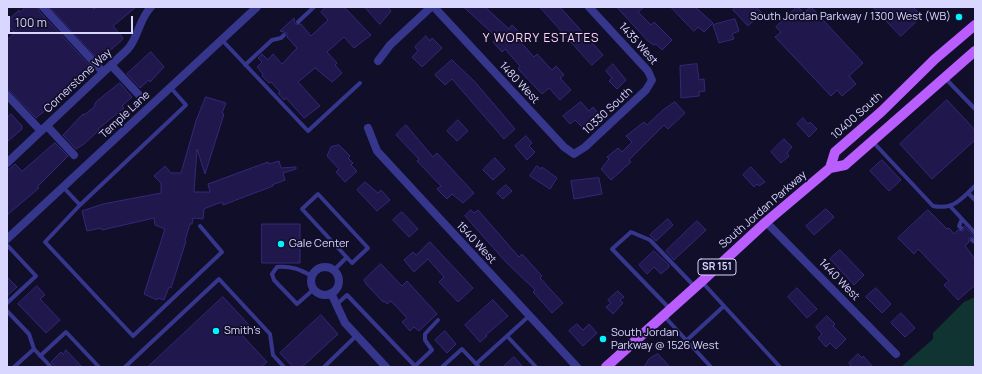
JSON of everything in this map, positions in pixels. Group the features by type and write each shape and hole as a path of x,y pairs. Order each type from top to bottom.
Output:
{"main road":[{"name":"10400 South","path":"830,168 835,152 880,112 935,59 975,25"},
{"name":"SR 151","path":"830,168 845,165 975,51"},
{"name":"South Jordan Parkway","path":"606,367 766,222 830,168"}],"street":[{"path":"43,7 104,72"},
{"name":"Cornerstone Way","path":"7,163 132,44 141,21 151,7"},
{"name":"Temple Lane","path":"7,239 257,7"},
{"path":"378,61 390,45 432,7"},
{"name":"1480 West","path":"432,7 564,148 574,154"},
{"name":"1435 West","path":"589,7 648,70 652,80"},
{"path":"111,65 139,95"},
{"name":"10330 South","path":"574,154 584,147 640,96 652,80"},
{"path":"7,94 74,155"},
{"name":"1540 West","path":"368,128 377,151 577,367"},
{"name":"1440 West","path":"766,222 896,354"},
{"path":"324,267 334,270 337,275 338,285 331,293 320,294 314,289 311,282 314,272 324,267"},
{"path":"331,293 345,323 386,367"}],"lane":[{"path":"298,22 314,7"},
{"path":"245,64 272,40 281,38 284,35"},
{"path":"222,40 308,131 360,83"},
{"path":"944,78 975,109"},
{"path":"170,88 186,105 80,205 44,242 133,336 222,252 200,226"},
{"path":"872,140 933,206 944,208 957,203 975,186"},
{"path":"63,187 80,205"},
{"path":"968,192 975,200"},
{"path":"318,194 368,248 352,264 346,258 302,209 318,194"},
{"path":"950,206 975,233"},
{"path":"961,228 959,226 962,219"},
{"path":"711,367 612,248 630,232 650,240 724,306 780,367"},
{"path":"7,245 36,276 7,303"},
{"path":"334,270 346,258"},
{"path":"312,276 298,268 291,267 277,267 272,274 276,283 297,304 314,289"},
{"path":"125,367 219,279 270,334 273,355 284,367"},
{"path":"336,306 347,295 414,366 432,350 425,340 425,334 438,320"},
{"path":"687,340 724,306"},
{"path":"7,311 29,334 34,349 51,367"},
{"path":"442,367 462,349 478,366 529,316"},
{"path":"40,356 66,332 99,367"},
{"path":"324,367 356,336"},
{"path":"508,336 536,367"},
{"path":"14,367 34,349"}],"green space":[{"path":"975,297 975,367 901,367 933,339 933,333 964,302"}],"building":[{"path":"26,7 38,7 39,11 92,68 71,89 68,89 48,110 47,109 36,118 7,88 7,40 15,33 7,25 7,21 19,10 20,12"},
{"path":"50,7 92,7 94,9 97,7 136,7 113,26 123,38 99,60"},
{"path":"326,7 344,7 371,35 354,48 344,37 327,52 337,63 335,65 342,73 332,82 315,68 298,82 320,106 304,118 286,98 284,100 278,93 280,92 271,82 269,83 262,76 263,74 257,67 262,62 258,58 262,54 268,60 273,54 282,64 297,48 287,37 287,33 280,31 294,18 295,24 301,24 311,36 328,20 321,12"},
{"path":"365,7 388,7 391,11 380,24"},
{"path":"464,7 485,7 509,29 512,25 521,34 517,38 534,57 537,54 552,70 556,66 564,75 560,78 571,90 560,100 549,88 542,94 518,69 520,66 505,49 502,52 493,42 497,38"},
{"path":"540,7 560,7 603,55 592,65"},
{"path":"617,7 644,7 638,12 651,25 654,22 672,40 662,50 656,44 654,45 649,42"},
{"path":"671,7 695,7 713,23 704,32 698,27 694,31"},
{"path":"736,7 756,7 762,13 748,26 733,10"},
{"path":"797,7 804,12 811,7 863,63 849,76 856,84 842,96 837,90 831,96 775,37 781,32 776,27"},
{"path":"873,7 913,7 922,16 901,36"},
{"path":"735,19 739,31 732,34 734,39 719,43 713,25"},
{"path":"426,36 430,41 432,38 442,48 422,67 412,57 418,51 415,47"},
{"path":"151,52 164,67 150,82 149,80 140,88 127,74"},
{"path":"452,60 475,82 515,129 504,139 452,79 445,85 435,75"},
{"path":"613,64 626,80 617,89 609,81 612,78 606,71"},
{"path":"697,64 699,80 704,79 705,91 699,92 699,96 681,98 680,66"},
{"path":"120,83 132,97 122,106 124,108 98,129 99,130 84,144 76,149 63,135 83,114 84,115 94,107 96,102"},
{"path":"206,97 226,103 222,113 224,114 205,174 197,149 194,192 210,192 208,184 268,162 269,164 279,161 281,168 296,167 296,169 283,173 285,180 272,185 273,186 223,205 222,202 206,208 204,209 203,219 193,218 171,288 169,287 164,300 158,298 157,300 144,294 165,229 155,225 154,218 102,230 101,228 87,231 82,211 103,204 161,193 161,183 154,176 165,166 171,173 181,173 196,121"},
{"path":"947,100 975,130 975,140 932,179 900,144"},
{"path":"581,102 589,111 593,107 598,113 582,127 575,120 570,124 563,116"},
{"path":"675,102 685,113 668,129 664,125 629,160 631,162 611,180 601,169 609,159 607,157 618,148 622,152 632,142 626,136 644,122 647,125 663,110"},
{"path":"11,114 22,126 22,129 7,142 7,118"},
{"path":"803,118 808,124 810,122 817,129 809,137 797,124"},
{"path":"458,120 468,131 457,141 447,131"},
{"path":"406,125 433,157 437,153 474,193 463,203 452,194 447,199 437,189 441,186 417,161 419,159 396,135"},
{"path":"526,136 532,143 529,146 535,152 527,160 515,146"},
{"path":"784,139 792,147 787,153 789,156 781,163 771,152"},
{"path":"55,143 68,156 37,187 39,188 7,215 7,171 15,164 22,171"},
{"path":"339,145 350,156 348,158 353,163 351,165 357,171 345,182 336,172 339,169 327,156 331,147"},
{"path":"495,158 505,169 493,180 483,170"},
{"path":"882,160 901,180 889,191 870,171"},
{"path":"537,166 541,169 542,167 557,178 550,189 530,176"},
{"path":"751,167 765,182 759,186 757,184 754,187 743,175"},
{"path":"599,178 602,194 574,199 571,181"},
{"path":"365,182 378,193 381,190 390,200 377,211 357,190"},
{"path":"506,185 512,191 503,199 497,193"},
{"path":"826,209 834,217 814,235 806,226"},
{"path":"471,210 474,213 478,210 519,257 522,254 542,276 540,278 563,303 552,313 533,292 535,290 505,261 465,216"},
{"path":"928,210 954,234 958,230 963,231 964,226 975,237 969,238 969,242 965,246 975,259 975,285 958,300 944,285 949,281 918,249 914,254 898,238"},
{"path":"402,212 418,229 409,237 393,220"},
{"path":"668,219 673,225 656,241 650,235"},
{"path":"697,221 706,230 674,260 666,251"},
{"name":"Gale Center","path":"262,224 300,224 300,263 262,263"},
{"path":"430,242 473,288 458,302 439,282 444,277 428,259 414,272 404,260 413,252 416,255"},
{"path":"840,250 864,275 854,285 830,259"},
{"path":"654,251 669,265 669,267 661,274 654,267 647,274 639,265"},
{"path":"381,264 402,286 407,281 437,314 419,331 414,327 410,331 402,322 407,318 391,301 387,304 384,301 383,302 366,284 364,280"},
{"path":"7,277 17,287 7,296"},
{"path":"37,286 45,295 40,299 60,320 46,333 18,304"},
{"path":"797,288 817,309 807,318 788,297"},
{"path":"876,288 891,304 882,313 866,297"},
{"path":"618,291 624,297 620,300 623,303 613,314 606,307 611,303 608,300"},
{"name":"Smith's","path":"223,297 251,327 242,335 267,362 261,367 148,367"},
{"path":"493,300 508,316 480,342 465,325"},
{"path":"901,313 915,328 905,337 891,323"},
{"path":"321,315 338,334 302,367 293,367 280,353"},
{"path":"827,316 835,324 833,326 846,339 836,349 830,343 826,347 818,338 822,334 816,327"},
{"path":"577,324 583,330 589,324 597,333 583,346 569,331"},
{"path":"445,331 456,344 447,353 435,340"},
{"path":"66,350 82,367 56,367 51,362 61,352 63,354"},
{"path":"658,354 670,367 644,367 649,359"},
{"path":"858,354 862,358 863,356 873,367 852,367 849,363"},
{"path":"514,357 523,367 503,367"}],"place":[{"name":"South Jordan Parkway / 1300 West (WB)","path":"959,17"},
{"name":"Gale Center","path":"281,244"},
{"name":"Smith's","path":"216,331"},
{"name":"South Jordan Parkway @ 1526 West","path":"603,339"}],"district":[{"name":"Y WORRY ESTATES","path":"541,39"}]}
